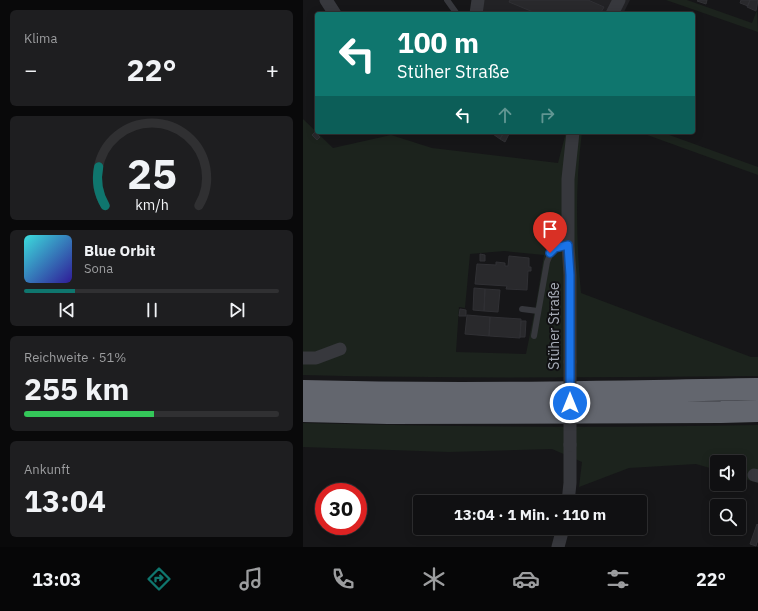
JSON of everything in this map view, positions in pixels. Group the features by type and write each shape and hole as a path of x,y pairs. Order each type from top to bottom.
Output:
{"highway":[{"path":"303,391 484,393 758,389"},
{"path":"303,411 411,413 758,411"}],"street":[{"path":"326,0 334,12"},
{"path":"476,12 478,0"},
{"path":"613,12 619,0"},
{"name":"Stüher Straße","path":"569,495 570,275 568,245 568,179 573,134"},
{"path":"303,358 317,358 340,349"},
{"path":"557,547 561,535"}],"lane":[{"path":"447,0 456,12"},
{"name":"Stüher Straße","path":"534,336 547,262 550,253 555,248 568,245"},
{"path":"522,309 538,311"}],"shaded area":[{"path":"480,0 630,0 624,12 479,12"},
{"path":"666,0 687,0 752,23 757,10 758,32"},
{"path":"303,119 315,131 315,134 319,134 333,148 391,135 432,148 558,163 565,134 582,134 577,192 578,253 581,293 751,357 758,357 758,376 303,375","holes":["504,251 544,255 526,354 456,352 459,307 465,308 470,254"]},
{"path":"645,134 667,134 758,167 758,175"},
{"path":"303,423 531,427 758,425 758,483 746,479 746,455 710,455 710,468 696,464 629,468 579,487 582,462 552,449 449,452 303,447"}],"building":[{"path":"510,0 588,0 604,7 601,12 533,12 509,2"},
{"path":"707,0 706,4 697,1"},
{"path":"741,0 750,0 748,6 740,3"},
{"path":"750,0 758,0 756,11 747,7"},
{"path":"315,132 315,134 320,137 317,140 312,135"},
{"path":"493,134 503,134 500,139"},
{"path":"503,134 509,134 505,142 500,139"},
{"path":"480,254 485,255 485,261 480,261"},
{"path":"509,256 529,258 529,267 531,267 531,271 528,271 527,290 506,289 507,286 475,284 477,264 496,265 496,262 505,263 505,266 508,266"},
{"path":"474,288 485,289 484,311 473,310"},
{"path":"485,289 500,290 498,312 484,311"},
{"path":"460,309 466,310 466,316 459,316"},
{"path":"467,315 490,317 489,336 465,334"},
{"path":"490,317 521,319 520,338 489,336"},
{"path":"521,321 526,321 525,337 520,337"},
{"path":"757,524 758,542 756,546 750,544"}],"route":[{"path":"550,253 555,248 568,245 570,275 570,403"}]}
